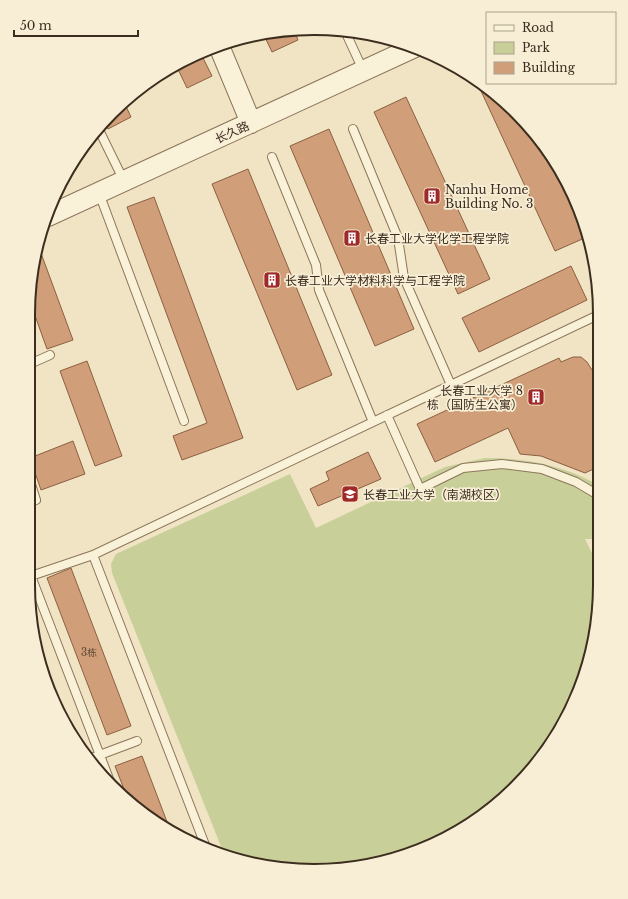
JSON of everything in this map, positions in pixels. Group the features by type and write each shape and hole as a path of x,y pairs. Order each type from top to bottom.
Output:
{"street":[{"path":"220,51 251,123"},
{"name":"长久路","path":"54,213 407,51"}],"lane":[{"path":"348,37 364,71"},
{"path":"353,129 398,238 404,278 451,385"},
{"path":"101,134 124,181"},
{"path":"272,158 316,266 319,290 373,422"},
{"path":"99,192 184,421"},
{"path":"35,574 93,555 593,317"},
{"path":"35,362 50,355"},
{"path":"387,415 420,489 463,468 502,464 542,469 576,482 593,492"},
{"path":"93,555 204,841"},
{"path":"35,589 106,771"},
{"path":"95,757 137,741"}],"green space":[{"path":"485,458 515,459 543,464 571,472 593,482 593,539 585,539 593,555 591,621 588,639 578,675 572,692 556,724 524,769 498,795 454,827 421,843 368,859 350,862 314,864 278,862 260,859 222,848 112,573 111,564 116,554 290,474 316,528 445,467"}],"building":[{"path":"296,36 298,40 272,52 266,39"},
{"path":"203,58 212,76 187,88 179,70"},
{"path":"481,91 498,104 524,130 535,144 556,175 572,207 582,239 555,251"},
{"name":"Nanhu Home Building No. 3","path":"406,97 490,279 458,294 374,112"},
{"path":"127,107 131,117 108,129 107,127"},
{"name":"长春工业大学化学工程学院","path":"329,129 414,329 375,346 290,146"},
{"name":"长春工业大学材料科学与工程学院","path":"248,169 332,375 297,390 212,184"},
{"path":"154,197 243,438 182,460 173,436 207,423 127,207"},
{"path":"42,255 73,340 47,349 35,316 37,278"},
{"path":"571,266 587,300 479,352 462,318"},
{"name":"长春工业大学 8 栋（国防生公寓）","path":"573,357 581,357 593,370 593,469 585,473 541,456 520,454 508,428 435,462 417,424 559,358 561,362"},
{"path":"87,361 122,456 95,466 60,371"},
{"path":"73,441 85,474 41,490 35,473 35,456"},
{"path":"368,452 381,479 318,506 310,489 329,480 326,472"},
{"path":"71,568 131,726 107,735 47,578"},
{"path":"142,756 167,823 144,806 124,789 115,766"}],"place":[{"name":"Nanhu Home Building No. 3","path":"432,196"},
{"name":"长春工业大学化学工程学院","path":"352,238"},
{"name":"长春工业大学材料科学与工程学院","path":"272,280"},
{"name":"长春工业大学 8 栋（国防生公寓）","path":"536,397"},
{"name":"长春工业大学（南湖校区）","path":"350,494"}]}
